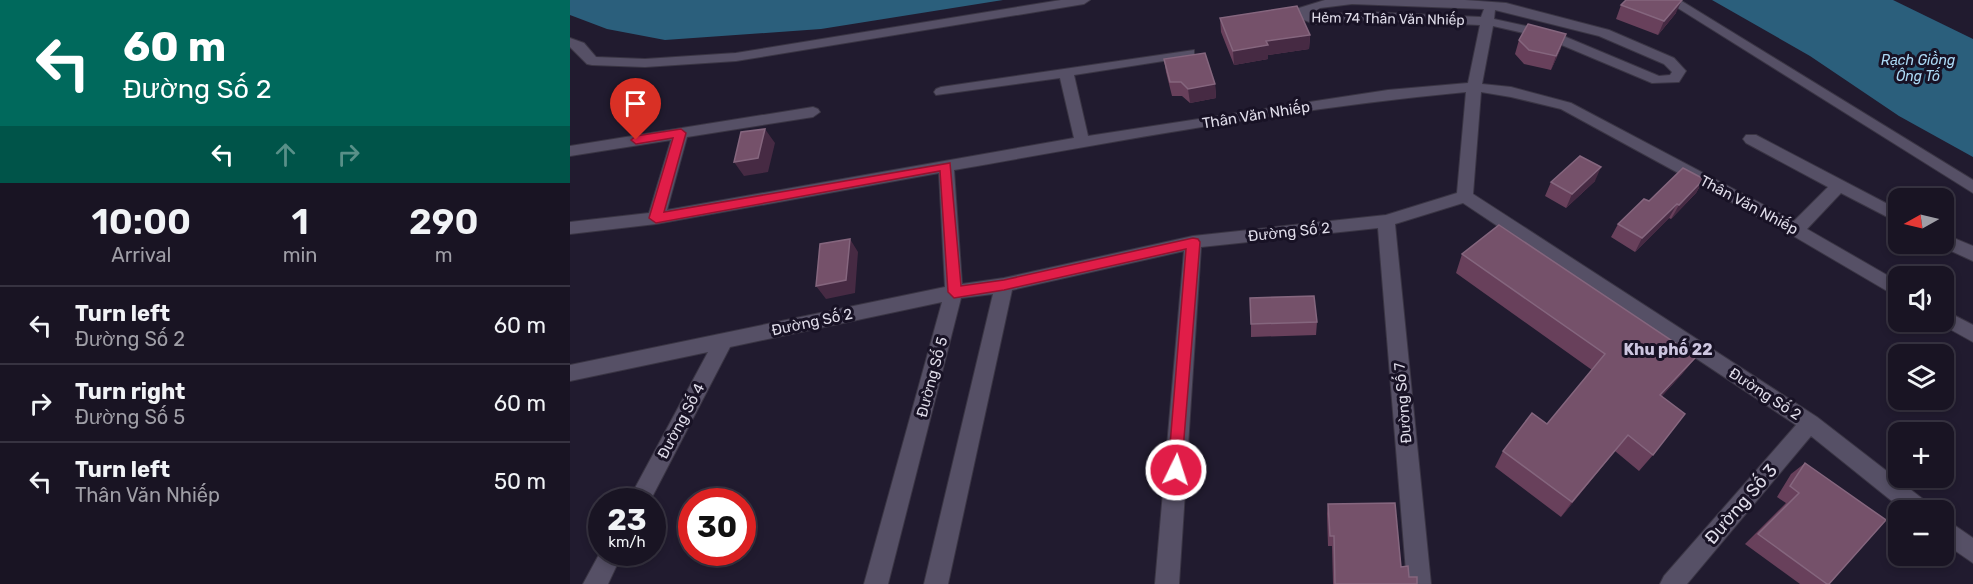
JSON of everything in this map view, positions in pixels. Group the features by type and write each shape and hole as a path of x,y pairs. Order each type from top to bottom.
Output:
{"street":[{"path":"570,42 579,46 592,61 645,63 736,57 1084,0"},
{"name":"Hẻm 74 Thân Văn Nhiếp","path":"1352,0 1490,4 1604,33 1669,61 1679,71 1674,79 1657,80 1549,35 1487,21 1367,16 1314,20 1304,17 1304,11 1317,5 1352,0"},
{"path":"1671,0 1973,188"},
{"name":"Hẻm 74 Thân Văn Nhiếp","path":"1465,196 1474,87 1490,4"},
{"path":"941,92 1189,53"},
{"path":"1065,73 1082,142"},
{"name":"Thân Văn Nhiếp","path":"570,228 656,218 1082,142 1388,95 1474,87 1511,92 1566,106 1796,230 1888,284"},
{"path":"570,151 813,112"},
{"path":"656,218 681,133"},
{"path":"1752,139 1888,211"},
{"name":"Đường Số 5","path":"876,584 954,292 946,166"},
{"path":"1796,230 1838,186"},
{"name":"Đường Số 2","path":"570,374 954,292 1004,285 1193,242 1386,221 1465,196 1810,423 1907,500"},
{"name":"Đường Số 7","path":"1386,221 1419,584"},
{"path":"1167,584 1193,242"},
{"path":"1954,245 1973,254"},
{"path":"936,584 1004,285"},
{"path":"1954,323 1973,334"},
{"name":"Đường Số 4","path":"646,488 724,340"},
{"name":"Đường Số 3","path":"1672,584 1810,423"},
{"path":"1954,537 1973,552"},
{"path":"595,584 605,566"}],"water":[{"path":"570,0 1003,0 821,29 665,40 607,29 570,15"},
{"name":"Rạch Giồng Ông Tố","path":"1712,0 1893,0 1973,39 1973,157 1899,116 1810,56"}],"building":[{"path":"1626,0 1682,0 1664,21 1621,5"},
{"path":"1297,6 1310,35 1266,41 1268,45 1233,51 1220,18"},
{"path":"1528,24 1566,34 1556,56 1529,50 1519,40"},
{"path":"1205,53 1215,84 1188,89 1181,82 1170,82 1164,59"},
{"path":"765,129 758,158 734,162 741,132"},
{"path":"1580,156 1601,167 1572,194 1551,182"},
{"path":"1683,168 1704,179 1642,238 1618,224 1644,199 1649,201"},
{"path":"1499,225 1696,357 1660,395 1685,414 1653,455 1628,435 1572,502 1503,451 1532,413 1547,424 1605,354 1462,254"},
{"path":"850,239 846,280 816,286 820,244"},
{"path":"1314,296 1317,322 1251,324 1250,298"},
{"path":"1805,463 1886,520 1829,584 1758,534 1799,493 1790,486"},
{"path":"1395,503 1401,567 1408,566 1409,577 1417,577 1417,584 1335,584 1334,536 1330,536 1328,504"}],"district":[{"name":"Khu phố 22","path":"1668,349"}],"route":[{"path":"636,140 681,133 656,218 946,166 954,292 1004,285 1193,242 1176,470"}]}
